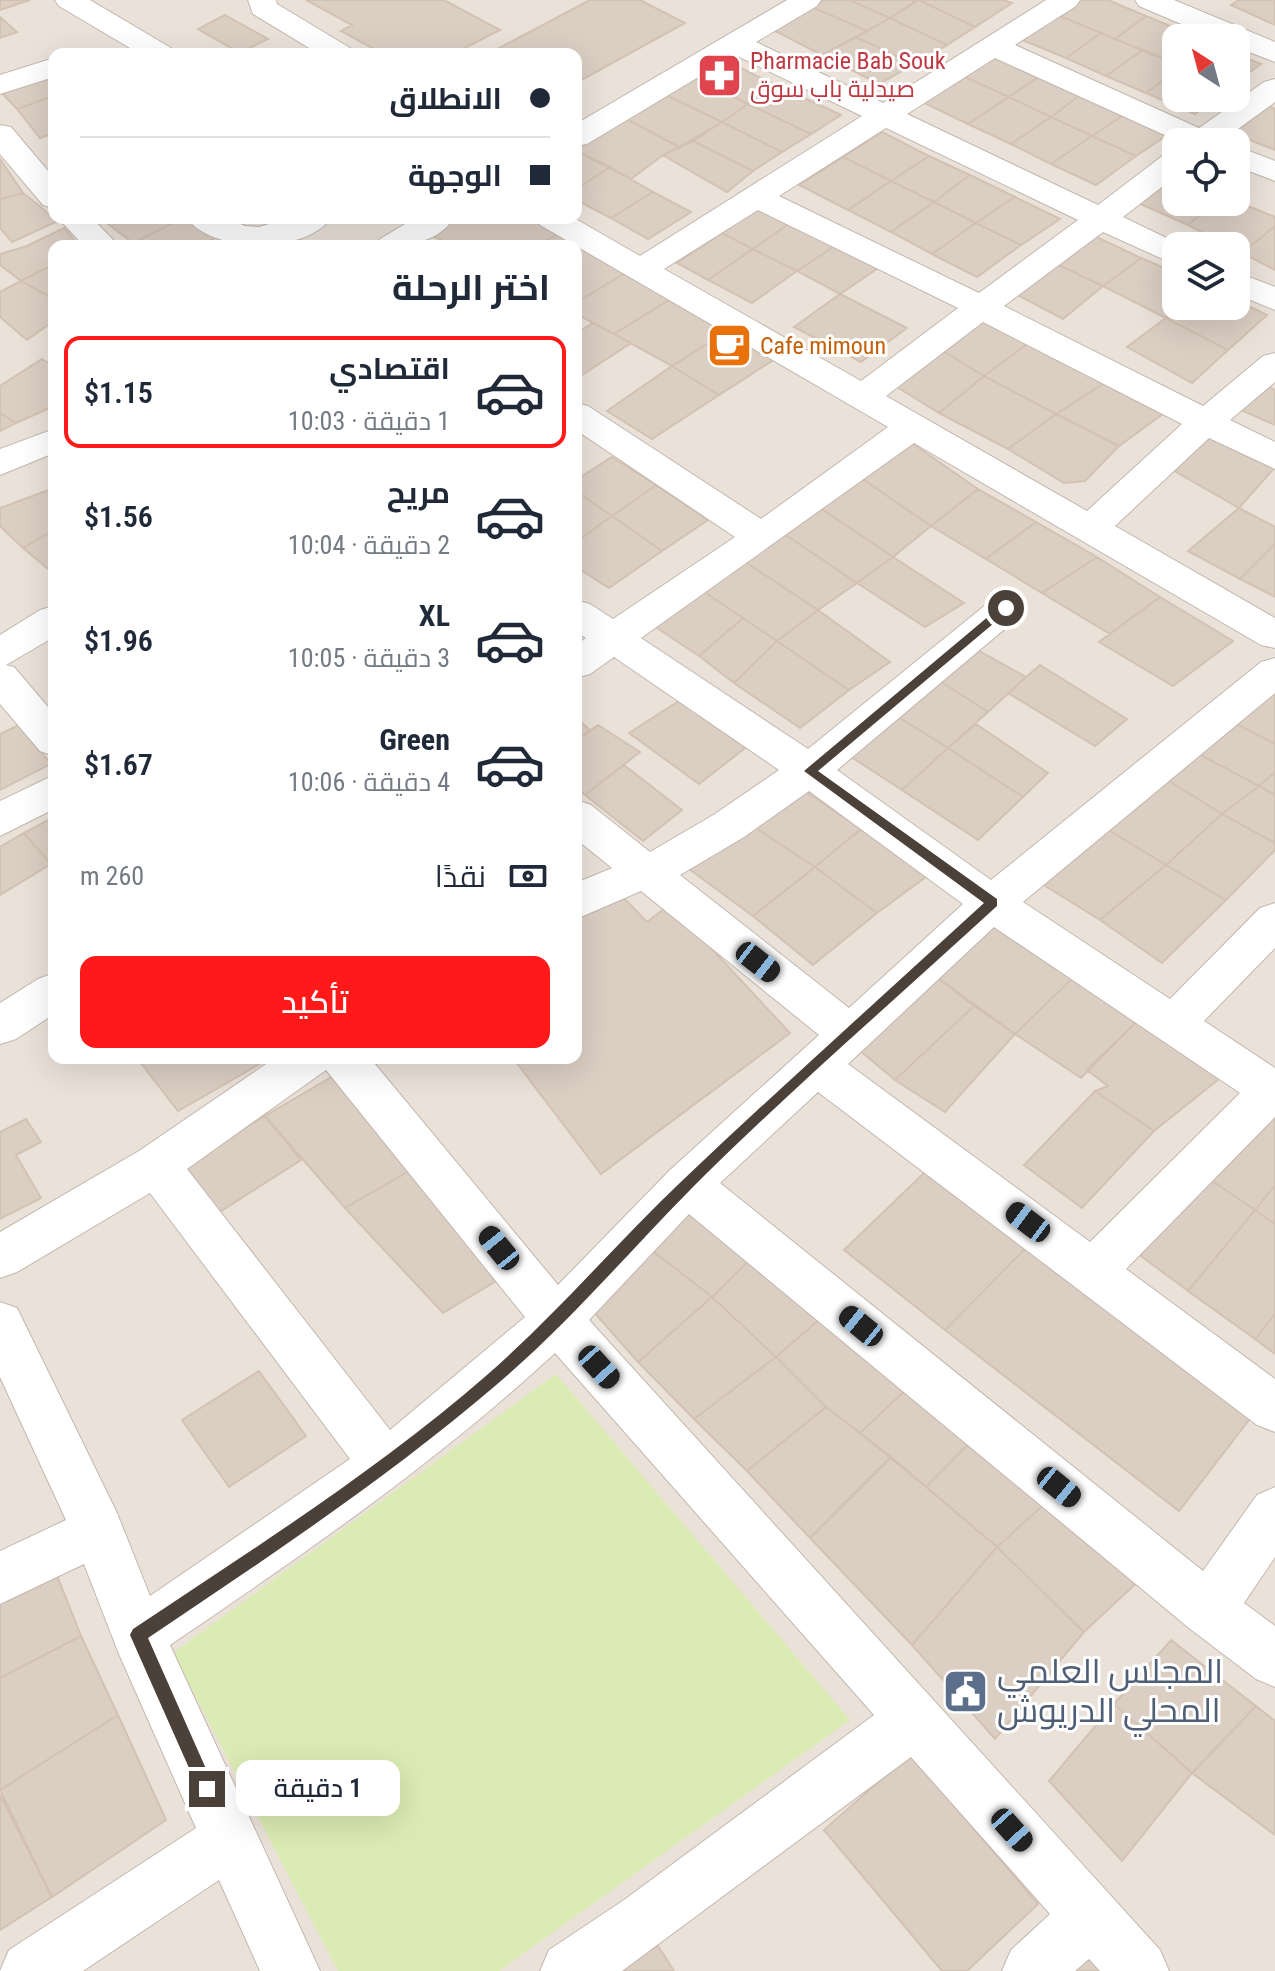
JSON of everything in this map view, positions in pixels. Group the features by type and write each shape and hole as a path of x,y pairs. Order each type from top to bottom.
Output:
{"street":[{"path":"69,0 149,47"},
{"path":"262,0 263,8 329,48"},
{"path":"582,133 807,0"},
{"path":"642,269 1066,0"},
{"path":"1149,0 1275,53"},
{"path":"289,48 310,37"},
{"path":"734,43 1162,249"},
{"path":"128,48 149,47"},
{"path":"995,47 1162,129"},
{"path":"0,85 48,69"},
{"path":"1221,128 1275,88"},
{"path":"0,134 48,191"},
{"path":"20,159 48,149"},
{"path":"1250,161 1275,172"},
{"path":"864,396 979,306 1162,172"},
{"path":"755,196 1275,457"},
{"path":"80,224 97,240"},
{"path":"215,224 234,233 268,239 302,224"},
{"path":"401,240 427,224"},
{"path":"562,224 1275,635"},
{"path":"1250,288 1275,300"},
{"path":"1091,528 1205,422 1275,364"},
{"path":"582,418 761,537"},
{"path":"582,660 761,537 915,425"},
{"path":"0,463 48,443"},
{"path":"582,899 684,854 810,771 1006,608"},
{"path":"582,617 810,771 992,903 1274,1091 1093,1271"},
{"path":"0,653 48,623"},
{"path":"138,1635 289,1534 385,1464 491,1380 557,1320 687,1184 992,903 1275,672"},
{"path":"0,677 48,734"},
{"path":"0,820 48,793"},
{"path":"582,821 850,1034"},
{"path":"1174,1024 1269,936"},
{"path":"0,1026 48,995"},
{"path":"0,1257 156,1165 301,1064"},
{"path":"348,1064 557,1320 1139,1971"},
{"path":"816,1065 1275,1409"},
{"path":"156,1165 385,1464"},
{"path":"687,1184 1208,1609 1275,1660"},
{"path":"0,1324 98,1531 138,1635 290,1971"},
{"path":"1208,1609 1275,1512"},
{"path":"0,1578 98,1531"},
{"path":"570,1971 645,1921 913,1721"},
{"path":"30,1971 229,1840"},
{"path":"1032,1971 1090,1917"}],"shaded area":[{"path":"0,0 1275,0 1275,1971 0,1971"}],"green space":[{"path":"556,1374 850,1720 499,1971 338,1971 173,1653"}],"building":[{"path":"0,0 30,0 0,10"},
{"path":"306,0 444,0 500,30 465,48 372,48 341,31 352,25"},
{"path":"590,0 640,0 685,23 582,80 582,48 499,48"},
{"path":"824,0 850,0 890,18 867,31 812,7"},
{"path":"850,0 917,0 890,18"},
{"path":"919,0 1004,0 1012,3 975,27"},
{"path":"919,0 975,27 947,45 890,18"},
{"path":"1081,0 1108,0 1146,16 1115,39 1058,15"},
{"path":"1239,0 1275,0 1275,25 1231,5"},
{"path":"812,7 867,31 822,55 773,30"},
{"path":"225,15 268,39 250,48 231,48 198,29"},
{"path":"1058,15 1101,33 1066,58 1020,39"},
{"path":"1146,16 1165,24 1162,24 1162,58 1115,39"},
{"path":"0,17 17,32 0,38"},
{"path":"890,18 947,45 914,64 856,37"},
{"path":"1101,33 1143,50 1106,76 1066,58"},
{"path":"856,37 914,64 879,84 822,55"},
{"path":"1143,50 1162,58 1162,81 1146,93 1106,76"},
{"path":"997,52 1043,74 1009,97 961,75"},
{"path":"724,60 778,86 748,104 691,76"},
{"path":"1250,60 1261,64 1250,72"},
{"path":"1043,74 1084,92 1051,117 1009,97"},
{"path":"961,75 1009,97 968,124 920,101"},
{"path":"48,76 48,98 17,109 0,91"},
{"path":"691,76 748,104 722,122 664,94"},
{"path":"1162,81 1162,100 1146,93"},
{"path":"778,86 841,115 811,134 748,104"},
{"path":"1084,92 1128,112 1092,136 1051,117"},
{"path":"664,94 722,122 679,147 627,119"},
{"path":"1009,97 1051,117 1011,144 968,124"},
{"path":"48,98 48,135 40,138 17,109"},
{"path":"748,104 811,134 782,152 722,122"},
{"path":"1265,104 1275,109 1275,150 1250,140 1250,128 1231,128"},
{"path":"1128,112 1163,128 1162,139 1136,156 1092,136"},
{"path":"1051,117 1092,136 1051,164 1011,144"},
{"path":"627,119 679,147 631,179 582,154 582,143"},
{"path":"722,122 782,152 753,171 693,141"},
{"path":"882,132 929,156 891,181 843,157"},
{"path":"1092,136 1136,156 1096,185 1051,164"},
{"path":"693,141 753,171 727,192 663,155"},
{"path":"582,154 610,167 582,185"},
{"path":"929,156 970,175 934,202 891,181"},
{"path":"843,157 891,181 848,210 799,185"},
{"path":"0,159 23,193 0,199"},
{"path":"610,167 653,192 611,218 582,203 582,185"},
{"path":"970,175 1015,197 976,223 934,202"},
{"path":"891,181 934,202 891,232 848,210"},
{"path":"1162,184 1162,214 1136,202"},
{"path":"653,192 691,212 648,239 611,218"},
{"path":"23,193 48,213 48,224 51,224 12,242 0,228 0,199"},
{"path":"1015,197 1060,219 1021,245 976,223"},
{"path":"934,202 976,223 932,254 891,232"},
{"path":"762,206 793,221 753,249 722,233"},
{"path":"1250,207 1275,217 1275,226 1250,246 1250,232 1201,232 1188,225 1199,216 1250,216"},
{"path":"1168,216 1199,216 1188,225"},
{"path":"793,221 838,244 797,271 753,249"},
{"path":"976,223 1021,245 977,277 932,254"},
{"path":"108,224 171,224 139,240 129,240"},
{"path":"171,224 194,224 217,237 212,240 139,240"},
{"path":"446,224 539,224 558,234 547,240 441,240 430,235"},
{"path":"1275,226 1275,270 1250,257 1250,246"},
{"path":"64,228 74,240 48,240 48,267 21,281 0,265 0,254 27,246"},
{"path":"722,233 753,249 708,280 677,263"},
{"path":"558,234 568,240 547,240"},
{"path":"1090,234 1141,258 1103,286 1050,261"},
{"path":"838,244 881,266 840,294 797,271"},
{"path":"582,248 625,273 582,299"},
{"path":"753,249 797,271 752,303 708,280"},
{"path":"1141,258 1162,267 1162,316 1103,286"},
{"path":"1050,261 1103,286 1063,319 1010,291"},
{"path":"48,267 48,296 21,281"},
{"path":"625,273 674,297 614,334 582,317 582,299"},
{"path":"21,281 48,296 48,325 27,340 0,317 0,292"},
{"path":"840,294 907,328 861,362 794,327"},
{"path":"674,297 729,330 672,366 614,334"},
{"path":"1250,307 1267,315 1228,350 1170,320 1250,320"},
{"path":"981,315 1031,341 984,376 940,349"},
{"path":"1163,320 1170,320 1228,350 1192,383 1127,347"},
{"path":"593,323 631,343 582,375 582,329"},
{"path":"729,330 778,357 719,395 672,366"},
{"path":"1031,341 1108,381 1056,414 984,376"},
{"path":"940,349 984,376 939,413 892,384"},
{"path":"42,359 48,362 48,409 16,423 0,413 0,386"},
{"path":"672,366 719,395 652,439 607,411"},
{"path":"984,376 1056,414 1008,449 939,413"},
{"path":"1108,381 1164,413 1119,446 1056,414"},
{"path":"1269,387 1275,390 1275,425 1241,410"},
{"path":"0,413 16,423 0,431"},
{"path":"1056,414 1119,446 1085,481 1064,483 1008,449"},
{"path":"1212,434 1275,467 1239,508 1171,469"},
{"path":"909,441 978,489 931,526 857,475"},
{"path":"612,457 656,485 612,516 582,495 582,476"},
{"path":"857,475 931,526 893,557 819,507"},
{"path":"656,485 708,520 662,551 612,516"},
{"path":"978,489 1036,522 986,559 931,526"},
{"path":"48,490 48,533 23,548 0,526 0,508"},
{"path":"582,495 612,516 582,538"},
{"path":"819,507 893,557 857,583 783,533"},
{"path":"1239,508 1275,527 1275,544 1240,579 1188,551"},
{"path":"612,516 662,551 609,588 582,571 582,538"},
{"path":"1036,522 1097,557 1042,593 986,559"},
{"path":"48,533 48,569 23,548"},
{"path":"783,533 857,583 818,610 741,559"},
{"path":"1275,544 1275,597 1240,579"},
{"path":"893,557 964,603 925,627 857,583"},
{"path":"1097,557 1160,597 1110,634 1042,593"},
{"path":"741,559 818,610 777,641 700,589"},
{"path":"700,589 743,618 699,656 651,624"},
{"path":"1160,597 1233,641 1173,686 1099,642"},
{"path":"818,610 890,662 849,690 777,641"},
{"path":"743,618 777,641 734,683 699,656"},
{"path":"777,641 849,690 800,728 734,683"},
{"path":"974,648 1026,677 988,712 937,679"},
{"path":"1040,665 1127,719 1095,746 1008,693"},
{"path":"937,679 988,712 948,748 892,713"},
{"path":"1275,684 1275,744 1231,721"},
{"path":"682,699 749,745 699,784 629,733"},
{"path":"892,713 948,748 902,790 845,753"},
{"path":"1231,721 1275,744 1275,772 1259,786 1197,753"},
{"path":"582,723 590,730 582,736"},
{"path":"976,724 1048,773 1023,797 948,748"},
{"path":"19,725 48,760 48,766 0,790 0,734"},
{"path":"598,725 640,752 585,795 582,793 582,737"},
{"path":"948,748 1023,797 978,840 902,790"},
{"path":"1197,753 1259,786 1222,814 1166,779"},
{"path":"624,765 682,810 643,841 585,795"},
{"path":"1275,772 1275,795 1259,786"},
{"path":"1166,779 1222,814 1166,865 1107,829"},
{"path":"1259,786 1275,795 1275,843 1222,814"},
{"path":"802,789 861,829 815,867 750,824"},
{"path":"1222,814 1275,843 1275,850 1226,900 1166,865"},
{"path":"48,820 48,861 24,833"},
{"path":"750,824 815,867 753,916 689,869"},
{"path":"861,829 930,874 877,913 815,867"},
{"path":"1107,829 1166,865 1100,920 1039,882"},
{"path":"24,833 48,861 48,866 0,895 0,847"},
{"path":"1166,865 1226,900 1162,963 1100,920"},
{"path":"815,867 877,913 813,965 753,916"},
{"path":"618,892 647,922 670,904 790,1033 601,1174 518,1064 582,1064 582,912"},
{"path":"995,919 1078,973 1015,1034 930,972"},
{"path":"930,972 974,1006 895,1080 853,1045"},
{"path":"1078,973 1143,1015 1081,1078 1015,1034"},
{"path":"974,1006 1015,1034 945,1112 895,1080"},
{"path":"1143,1015 1224,1075 1154,1131 1095,1091 1108,1086 1087,1070"},
{"path":"142,1064 260,1064 178,1111"},
{"path":"333,1076 411,1170 345,1208 265,1116"},
{"path":"1095,1091 1154,1131 1082,1208 1024,1165"},
{"path":"1275,1106 1275,1185 1255,1210 1199,1172"},
{"path":"265,1116 301,1160 215,1215 181,1165"},
{"path":"26,1119 41,1142 16,1155 41,1198 0,1219 0,1132"},
{"path":"411,1170 506,1275 443,1313 345,1208"},
{"path":"925,1172 1026,1248 945,1330 844,1250"},
{"path":"1199,1172 1255,1210 1188,1291 1129,1247"},
{"path":"1275,1185 1275,1224 1255,1210"},
{"path":"687,1193 758,1252 712,1297 644,1244"},
{"path":"1255,1210 1275,1224 1275,1314 1255,1339 1188,1291"},
{"path":"644,1244 712,1297 638,1362 585,1302"},
{"path":"1026,1248 1255,1412 1179,1511 945,1330"},
{"path":"758,1252 830,1310 776,1357 712,1297"},
{"path":"712,1297 776,1357 694,1419 638,1362"},
{"path":"830,1310 912,1384 860,1433 826,1407 776,1357"},
{"path":"1275,1314 1275,1354 1255,1339"},
{"path":"776,1357 826,1407 747,1471 694,1419"},
{"path":"259,1371 306,1436 229,1487 182,1420"},
{"path":"912,1384 975,1437 926,1487 860,1433"},
{"path":"826,1407 891,1457 810,1538 747,1471"},
{"path":"975,1437 1050,1499 997,1547 926,1487"},
{"path":"891,1457 997,1547 912,1645 810,1538"},
{"path":"1050,1499 1147,1573 1084,1632 997,1547"},
{"path":"997,1547 1084,1632 995,1739 912,1645"},
{"path":"54,1568 81,1636 0,1678 0,1595"},
{"path":"81,1636 118,1715 0,1790 0,1678"},
{"path":"1171,1640 1256,1706 1192,1773 1114,1704"},
{"path":"1114,1704 1192,1773 1122,1861 1049,1781"},
{"path":"1256,1706 1275,1721 1275,1835 1192,1773"},
{"path":"118,1715 166,1820 52,1897 0,1790"},
{"path":"910,1754 1038,1904 967,1971 942,1971 824,1830"},
{"path":"0,1795 52,1897 0,1930"},
{"path":"656,1943 674,1971 614,1971"},
{"path":"1089,1945 1111,1971 1064,1971"}],"place":[{"name":"Pharmacie Bab Souk صيدلية باب سوق","path":"719,75"},
{"name":"Cafe mimoun","path":"729,346"},
{"name":"المجلس العلمي المحلي الدريوش","path":"966,1691"}],"route":[{"path":"207,1789 138,1635 289,1534 411,1445 491,1380 557,1320 687,1184 992,903 810,771 1006,608"}]}
